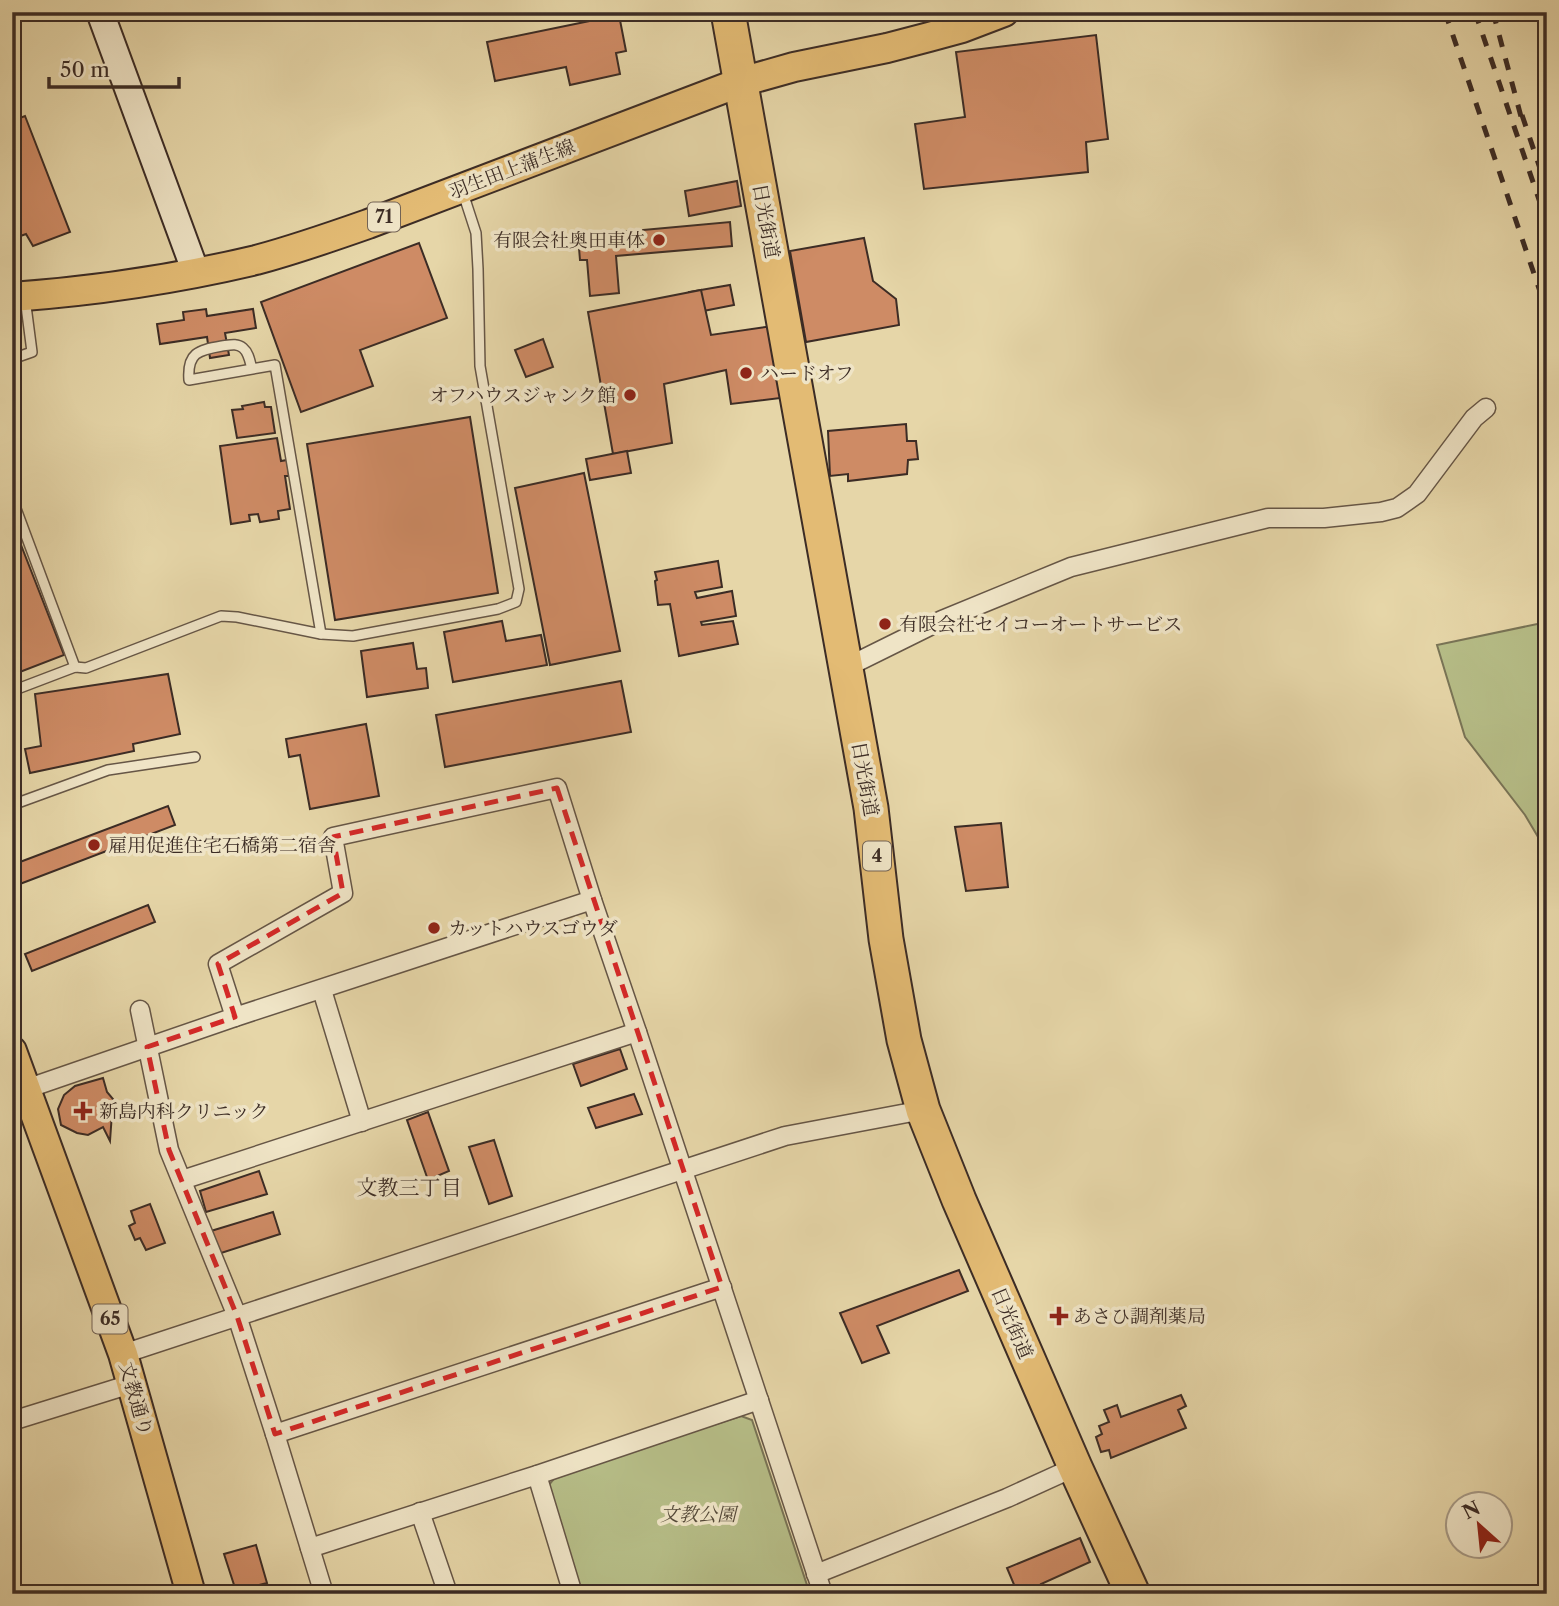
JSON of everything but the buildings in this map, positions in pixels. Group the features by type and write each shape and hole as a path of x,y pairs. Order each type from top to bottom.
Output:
{"highway":[{"name":"日光街道","path":"728,12 871,808 886,939 904,1040 923,1110 959,1200 1133,1594"}],"main road":[{"name":"羽生田上蒲生線","path":"19,297 196,273 309,245 741,82 794,67 929,37 1004,12"},
{"name":"文教通り","path":"12,1051 19,1090 123,1354 191,1594"}],"street":[{"path":"100,12 196,273"},
{"path":"845,667 942,620 1071,567 1268,518 1324,518 1397,508 1418,494 1474,418 1486,408"},
{"path":"235,1017 218,964 343,893 333,837 557,788 823,1594"},
{"path":"19,1090 592,900"},
{"path":"322,990 362,1122"},
{"path":"140,1010 169,1150 237,1316 324,1594"},
{"path":"182,1180 637,1032"},
{"path":"123,1354 785,1136 923,1110"},
{"path":"275,1434 722,1287"},
{"path":"12,1421 131,1384"},
{"path":"310,1548 759,1400"},
{"path":"816,1574 1007,1498 1075,1467"},
{"path":"537,1475 573,1594"},
{"path":"420,1512 448,1594"}],"lane":[{"path":"12,691 75,667 86,668 221,616 321,634 353,636 498,609 516,602 519,589 480,366 476,233 461,188"},
{"path":"12,359 32,352 19,297"},
{"path":"252,369 248,354 235,344 202,349 188,366 189,380 275,365 321,634"},
{"path":"12,498 75,667"},
{"path":"12,805 108,770 195,757"}],"highlighted area":[{"path":"557,788 722,1287 275,1434 237,1316 169,1150 147,1047 235,1017 218,964 343,893 333,837"}],"green space":[{"path":"1547,622 1547,852 1525,815 1465,737 1437,645"},
{"name":"文教公園","path":"741,1416 752,1420 810,1594 582,1594 548,1486 557,1475"}],"railway":[{"path":"1445,12 1547,312"},
{"path":"1475,12 1547,223"},
{"path":"1493,12 1523,124"},
{"path":"1522,115 1547,189"}],"place":[{"name":"有限会社奥田車体","path":"659,240"},
{"name":"ハードオフ","path":"746,373"},
{"name":"オフハウスジャンク館","path":"630,395"},
{"name":"有限会社セイコーオートサービス","path":"885,624"},
{"name":"雇用促進住宅石橋第二宿舎","path":"94,845"},
{"name":"カットハウスゴウダ","path":"434,928"},
{"name":"新島内科クリニック","path":"83,1111"},
{"name":"あさひ調剤薬局","path":"1059,1316"}],"district":[{"name":"文教三丁目","path":"409,1187"}]}
